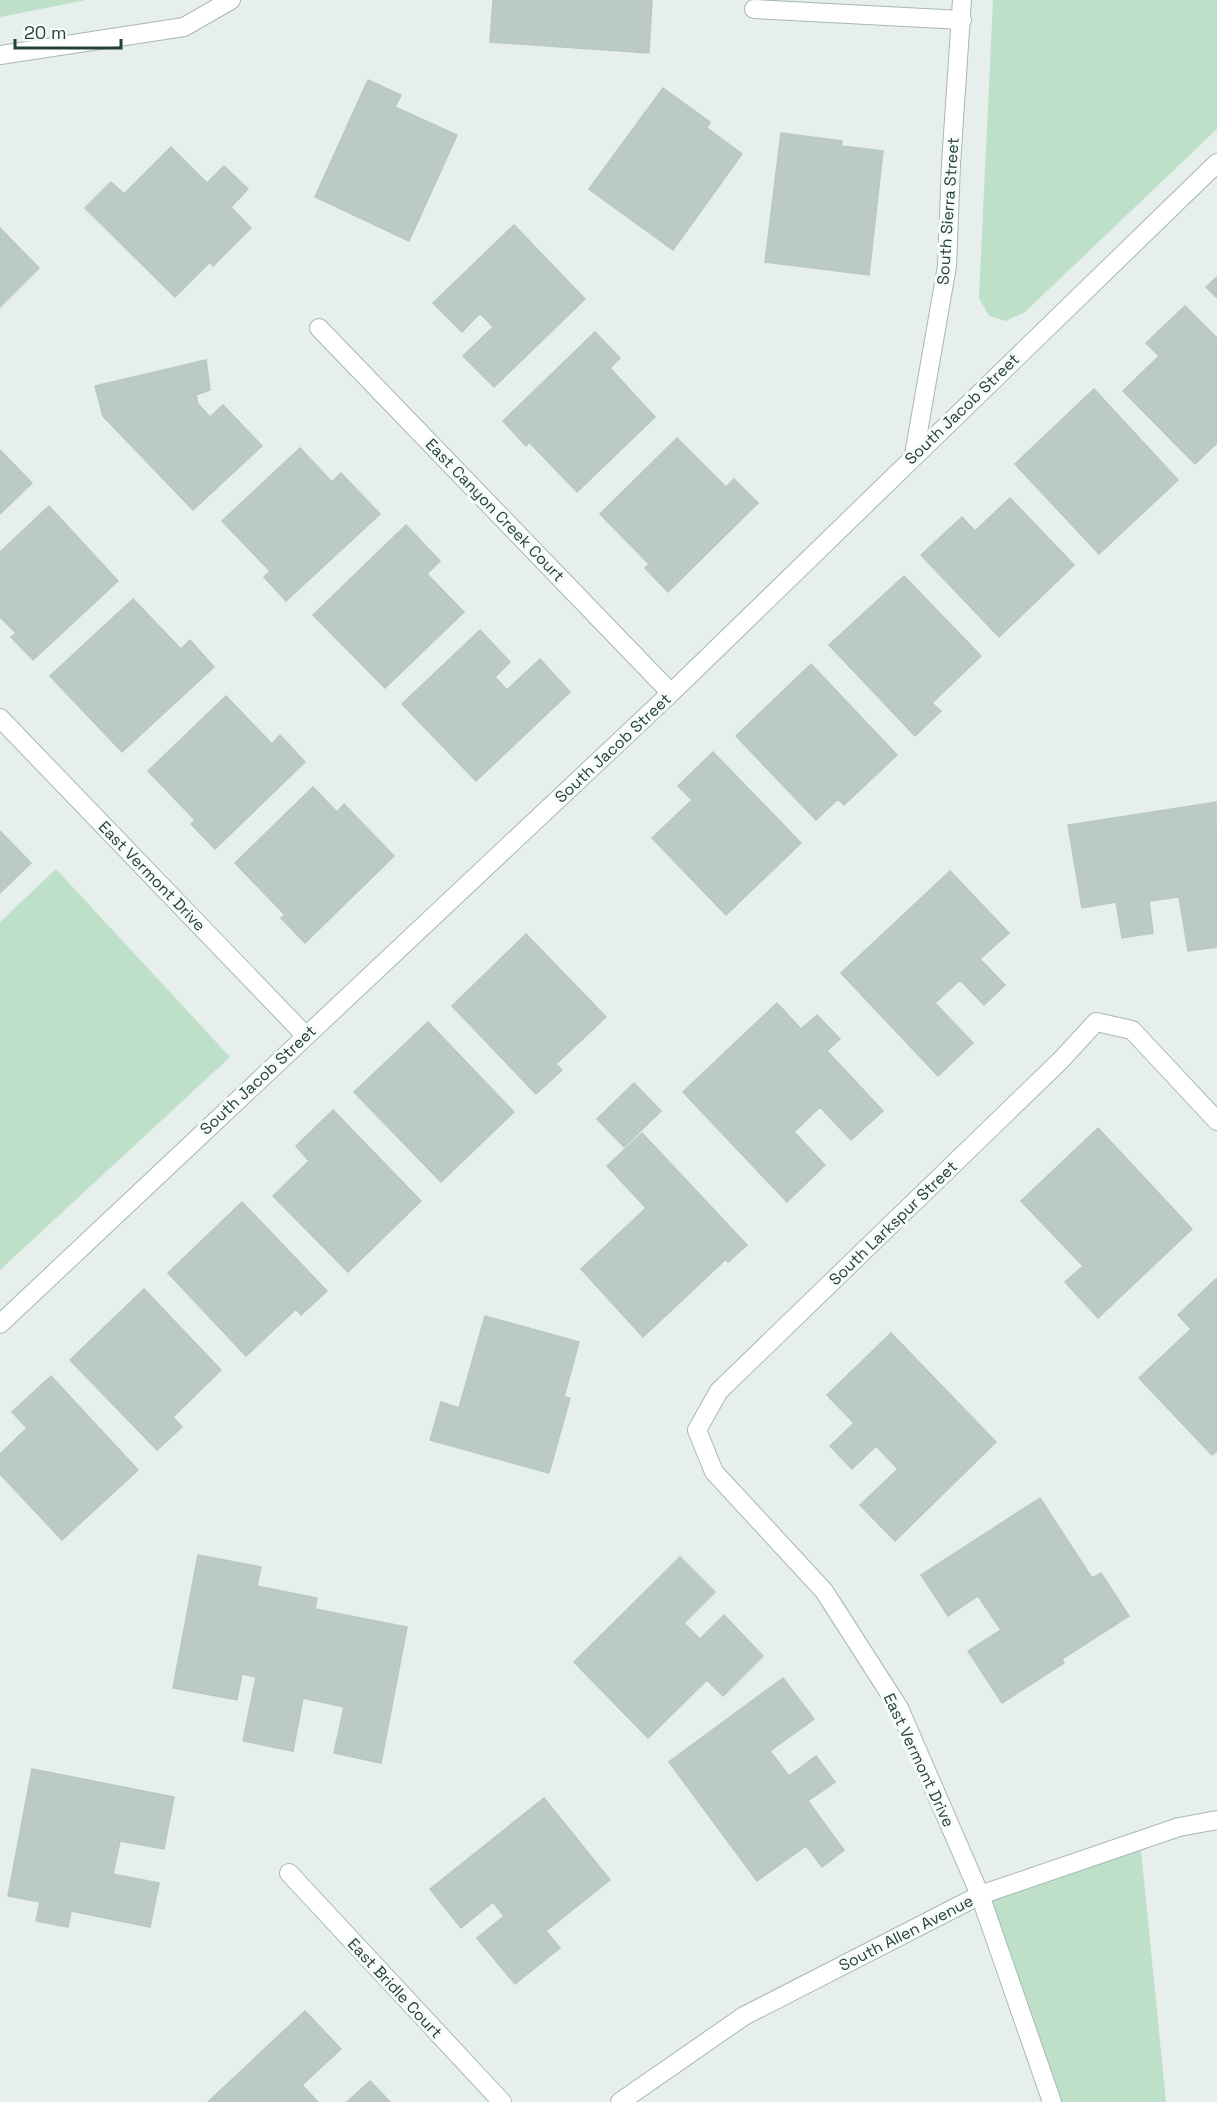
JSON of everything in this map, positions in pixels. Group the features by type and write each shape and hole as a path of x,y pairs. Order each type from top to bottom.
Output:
{"street":[{"path":"0,55 184,27 231,0"},
{"name":"South Sierra Street","path":"914,455 947,266 962,0"},
{"path":"754,9 962,20"},
{"name":"South Jacob Street","path":"0,1324 671,693 1217,163"},
{"name":"East Canyon Creek Court","path":"319,328 671,693"},
{"name":"East Vermont Drive","path":"0,718 305,1035"},
{"name":"South Larkspur Street","path":"697,1430 719,1391 1061,1060 1096,1022 1132,1030 1217,1121"},
{"name":"East Vermont Drive","path":"697,1430 714,1472 824,1591 899,1708 980,1895 1052,2102"},
{"name":"South Allen Avenue","path":"620,2102 744,2016 980,1895 1179,1827 1217,1820"},
{"name":"East Bridle Court","path":"289,1874 502,2102"}],"green space":[{"path":"0,0 86,0 0,17"},
{"path":"993,0 1217,0 1217,129 1025,312 1006,321 989,316 979,298"},
{"path":"56,869 230,1057 0,1270 0,922"},
{"path":"1140,1840 1166,2102 1052,2102 980,1895"}],"building":[{"path":"493,0 652,0 649,53 490,42"},
{"path":"368,80 401,95 395,107 457,135 409,241 315,197"},
{"path":"663,88 710,122 707,128 742,154 673,250 589,189"},
{"path":"781,133 842,141 841,146 883,151 869,275 765,262"},
{"path":"171,147 207,183 224,166 248,189 231,207 251,228 213,266 210,262 175,297 85,208 111,182 124,194"},
{"path":"514,225 585,299 494,387 463,356 493,327 480,313 462,332 433,303"},
{"path":"0,228 39,268 0,307"},
{"path":"1217,277 1217,298 1206,287"},
{"path":"1185,306 1217,338 1217,443 1195,464 1123,391 1159,356 1146,343"},
{"path":"595,332 620,358 610,368 655,417 577,492 529,442 526,446 503,421"},
{"path":"206,360 210,390 196,395 198,404 210,417 223,405 262,446 193,510 103,416 95,386"},
{"path":"1094,389 1178,480 1099,554 1015,464"},
{"path":"677,438 726,487 734,479 758,503 668,592 645,568 649,564 600,514"},
{"path":"300,448 332,482 341,473 380,514 286,601 264,577 270,571 222,521"},
{"path":"0,450 32,483 0,514"},
{"path":"1010,498 1074,565 999,637 921,555 962,517 975,531"},
{"path":"49,506 118,581 33,660 11,637 16,633 0,617 0,552"},
{"path":"406,525 440,561 427,574 464,612 385,688 313,615"},
{"path":"904,576 981,656 932,703 941,711 915,736 829,645"},
{"path":"133,599 181,649 190,640 214,667 122,752 50,676"},
{"path":"480,630 510,662 495,677 507,690 540,659 570,692 476,781 402,704"},
{"path":"811,664 897,755 844,805 838,799 816,820 736,736"},
{"path":"226,696 272,744 280,735 305,762 215,849 191,824 195,820 148,771"},
{"path":"713,752 801,843 726,915 652,838 692,800 678,786"},
{"path":"313,787 337,812 344,804 394,856 305,943 281,918 285,915 235,863"},
{"path":"1216,802 1217,947 1188,951 1179,897 1149,901 1153,933 1122,938 1116,902 1082,908 1068,825"},
{"path":"0,831 31,863 0,893"},
{"path":"950,871 1009,933 980,959 1005,985 984,1005 960,980 935,1003 973,1043 938,1076 841,973"},
{"path":"526,934 606,1017 556,1064 562,1070 536,1094 452,1006"},
{"path":"777,1003 801,1029 817,1015 840,1039 827,1051 883,1111 851,1140 820,1107 794,1132 825,1165 787,1202 683,1092"},
{"path":"428,1022 514,1112 441,1182 354,1092"},
{"path":"634,1083 661,1111 624,1147 597,1119"},
{"path":"333,1110 421,1201 348,1272 273,1196 309,1161 296,1146"},
{"path":"1098,1128 1192,1229 1098,1318 1065,1282 1083,1266 1021,1201"},
{"path":"642,1133 747,1245 728,1262 726,1259 643,1337 581,1269 646,1208 607,1166"},
{"path":"242,1202 327,1291 301,1315 296,1309 246,1356 168,1273"},
{"path":"1217,1278 1217,1451 1212,1455 1139,1378 1191,1329 1178,1315"},
{"path":"144,1289 221,1370 173,1417 182,1427 157,1450 70,1360"},
{"path":"485,1316 579,1342 564,1397 570,1398 549,1473 430,1440 441,1402 459,1408"},
{"path":"891,1333 996,1442 895,1541 860,1505 898,1469 876,1446 852,1469 830,1446 854,1423 827,1395"},
{"path":"51,1376 138,1470 62,1540 0,1474 0,1454 27,1428 12,1412"},
{"path":"1040,1498 1092,1578 1101,1573 1129,1616 1062,1659 1064,1663 1002,1703 968,1651 1001,1630 978,1596 948,1616 921,1575"},
{"path":"198,1555 261,1567 257,1586 317,1598 315,1609 407,1627 381,1763 334,1753 344,1707 303,1698 293,1751 243,1741 256,1677 242,1674 237,1700 173,1688"},
{"path":"680,1557 715,1592 684,1623 700,1639 724,1615 763,1656 723,1696 707,1680 648,1738 574,1662"},
{"path":"783,1678 814,1719 770,1751 789,1776 816,1756 835,1782 808,1801 844,1850 822,1867 806,1846 757,1881 669,1762"},
{"path":"32,1769 174,1797 164,1849 120,1841 113,1874 159,1883 150,1927 71,1911 68,1927 36,1921 40,1902 8,1896"},
{"path":"544,1798 610,1880 546,1931 560,1948 515,1984 477,1938 504,1916 493,1902 461,1928 430,1889"},
{"path":"305,2011 341,2049 302,2085 318,2102 208,2102"},
{"path":"370,2081 390,2102 347,2102"}]}
